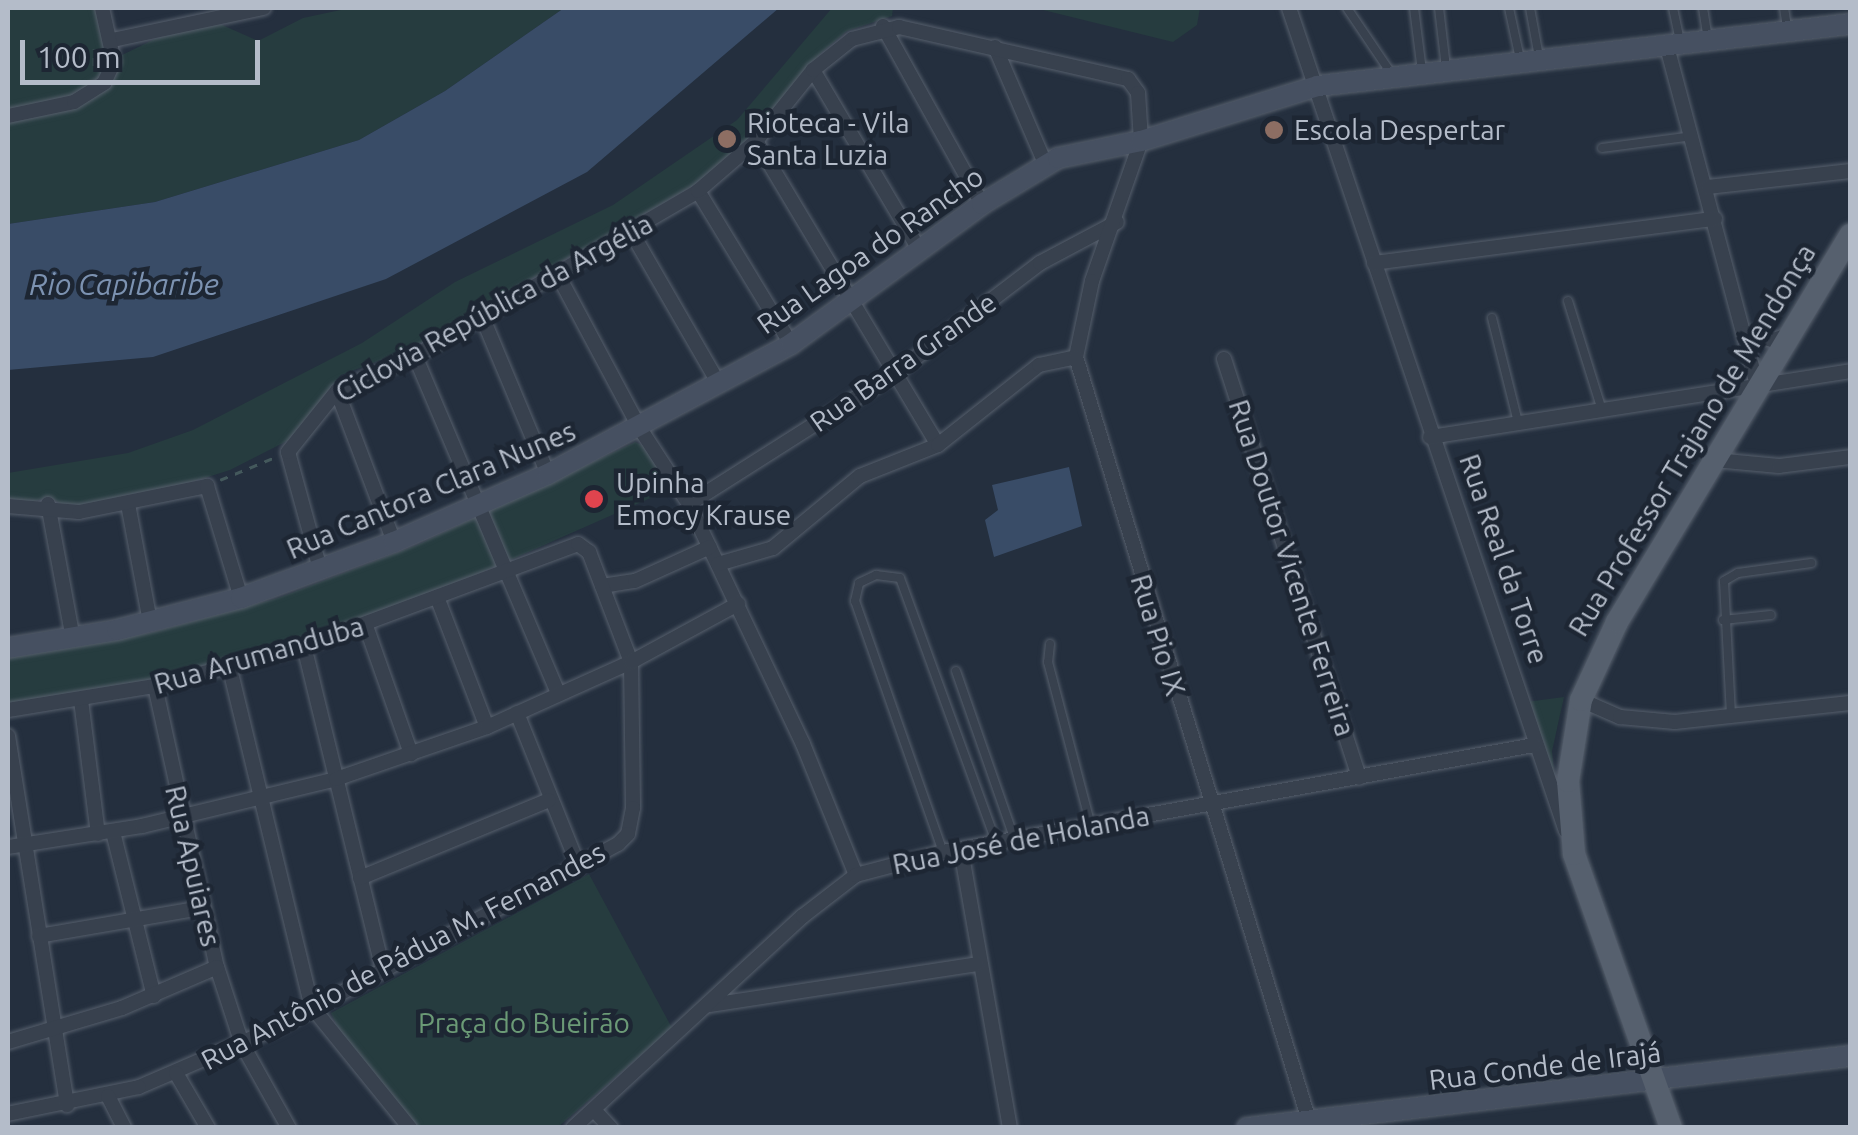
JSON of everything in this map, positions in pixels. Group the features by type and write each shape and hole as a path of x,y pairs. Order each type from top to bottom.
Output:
{"main road":[{"name":"Rua Professor Trajano de Mendonça","path":"1574,854 1568,781 1581,700 1608,637 1850,235"},
{"name":"Rua Real da Torre","path":"1574,854 1671,1128"}],"street":[{"path":"8,116 90,96 110,74 113,40 102,8"},
{"path":"113,40 264,8"},
{"name":"Rua Real da Torre","path":"1289,8 1318,86 1430,438 1574,854"},
{"name":"Rua Lagoa do Rancho","path":"639,427 791,344 982,204 1045,163 1141,141 1318,86 1529,58 1850,24"},
{"path":"882,26 995,47 1135,84 1141,141"},
{"path":"882,26 982,204"},
{"name":"Ciclovia República da Argélia","path":"288,452 337,391 415,356 481,314 632,234 698,191 756,141 813,70 852,39 882,26"},
{"path":"1673,42 1757,385"},
{"path":"995,47 1045,163"},
{"path":"813,70 920,251"},
{"path":"756,141 898,372 938,445"},
{"name":"Rua Pio IX","path":"1141,141 1117,222 1092,282 1076,357 1310,1124"},
{"path":"1708,186 1850,171"},
{"path":"698,191 791,344"},
{"path":"1374,263 1715,218"},
{"name":"Rua Barra Grande","path":"689,504 898,372 1040,263 1117,222"},
{"path":"632,234 719,384"},
{"path":"558,274 639,427 689,504 738,604 856,876"},
{"path":"481,314 548,474"},
{"path":"1746,333 1774,340 1790,334"},
{"path":"415,356 475,508 558,693"},
{"path":"718,564 774,548 860,476 900,455 938,445 1039,365 1076,357"},
{"name":"Rua Doutor Vicente Ferreira","path":"1224,359 1359,778"},
{"path":"1430,438 1601,407 1850,370"},
{"path":"337,391 394,542"},
{"name":"Rua Cantora Clara Nunes","path":"8,648 73,639 241,598 475,508 639,427"},
{"path":"288,452 320,569"},
{"path":"1715,460 1779,466 1850,457"},
{"path":"8,506 48,504 79,512 207,486 241,598"},
{"path":"48,504 73,639"},
{"path":"128,504 150,622"},
{"name":"Rua Arumanduba","path":"8,710 155,686 304,646 578,544 589,552 602,586"},
{"path":"631,662 602,586 635,581 710,547"},
{"path":"437,597 487,727"},
{"path":"8,847 180,818 336,779 487,727 631,662 738,604"},
{"path":"366,626 411,754"},
{"path":"304,646 384,971"},
{"name":"Rua Antônio de Pádua M. Fernandes","path":"8,1114 108,1096 176,1073 242,1044 618,844 632,825 631,662"},
{"path":"229,665 312,1007 410,1128"},
{"name":"Rua Apuiares","path":"155,686 180,818 217,967 242,1044 289,1128"},
{"path":"80,700 106,833 154,996"},
{"path":"1581,700 1646,722 1732,719 1850,703"},
{"path":"517,713 579,868"},
{"path":"8,736 67,1105"},
{"name":"Rua José de Holanda","path":"574,1128 793,925 856,876 944,852 1534,745"},
{"path":"360,878 550,800"},
{"path":"961,850 978,964 1010,1128"},
{"path":"39,936 134,923 201,908"},
{"path":"710,1005 978,964"},
{"path":"8,1042 154,996 217,967"},
{"name":"Rua Conde de Irajá","path":"1246,1128 1310,1124 1850,1056"},
{"path":"176,1073 208,1128"},
{"path":"108,1096 124,1128"},
{"path":"36,1110 44,1128"},
{"path":"594,1110 611,1128"}],"lane":[{"path":"1348,8 1393,76"},
{"path":"1414,8 1422,72"},
{"path":"1439,8 1446,68"},
{"path":"1509,8 1529,58"},
{"path":"1529,58 1530,8"},
{"path":"1673,8 1673,42"},
{"path":"1703,8 1708,40"},
{"path":"1784,8 1788,32"},
{"path":"1602,148 1693,136"},
{"path":"1568,301 1601,407"},
{"path":"1492,318 1518,422"},
{"path":"1732,719 1724,581 1738,572 1812,563"},
{"path":"944,852 855,601 859,583 876,575 900,578 996,843"},
{"path":"1724,620 1770,615"},
{"path":"1050,644 1048,662 1091,826"},
{"path":"956,672 1015,840"}],"path":[{"path":"92,74 93,40"},
{"path":"207,486 288,452"}],"green space":[{"path":"8,8 98,8 118,57 202,16 258,41 303,18 350,8 564,8 445,91 359,140 155,202 8,224"},
{"path":"832,8 893,8 892,16 847,31 821,53 722,169 410,349 341,375 289,440 230,470 128,502 72,509 50,498 8,505 8,473 128,453 193,430 362,343 455,282 613,205 737,120"},
{"path":"1035,8 1200,8 1197,25 1173,42"},
{"path":"635,442 647,447 671,489 433,594 306,641 133,686 8,706 8,657 150,633 278,598 417,545"},
{"path":"1564,697 1552,751 1556,791 1526,702"},
{"name":"Praça do Bueirão","path":"589,874 672,1028 558,1127 417,1128 350,1053 331,1013"}],"water":[{"name":"Rio Capibaribe","path":"564,8 779,8 587,172 386,279 153,357 8,370 8,224 155,202 359,140 445,91"},
{"path":"1069,467 1082,526 994,557 985,520 998,510 992,485"}],"place":[{"name":"Escola Despertar","path":"1274,130"},
{"name":"Rioteca - Vila Santa Luzia","path":"727,139"},
{"name":"Upinha Emocy Krause","path":"594,499"}]}
